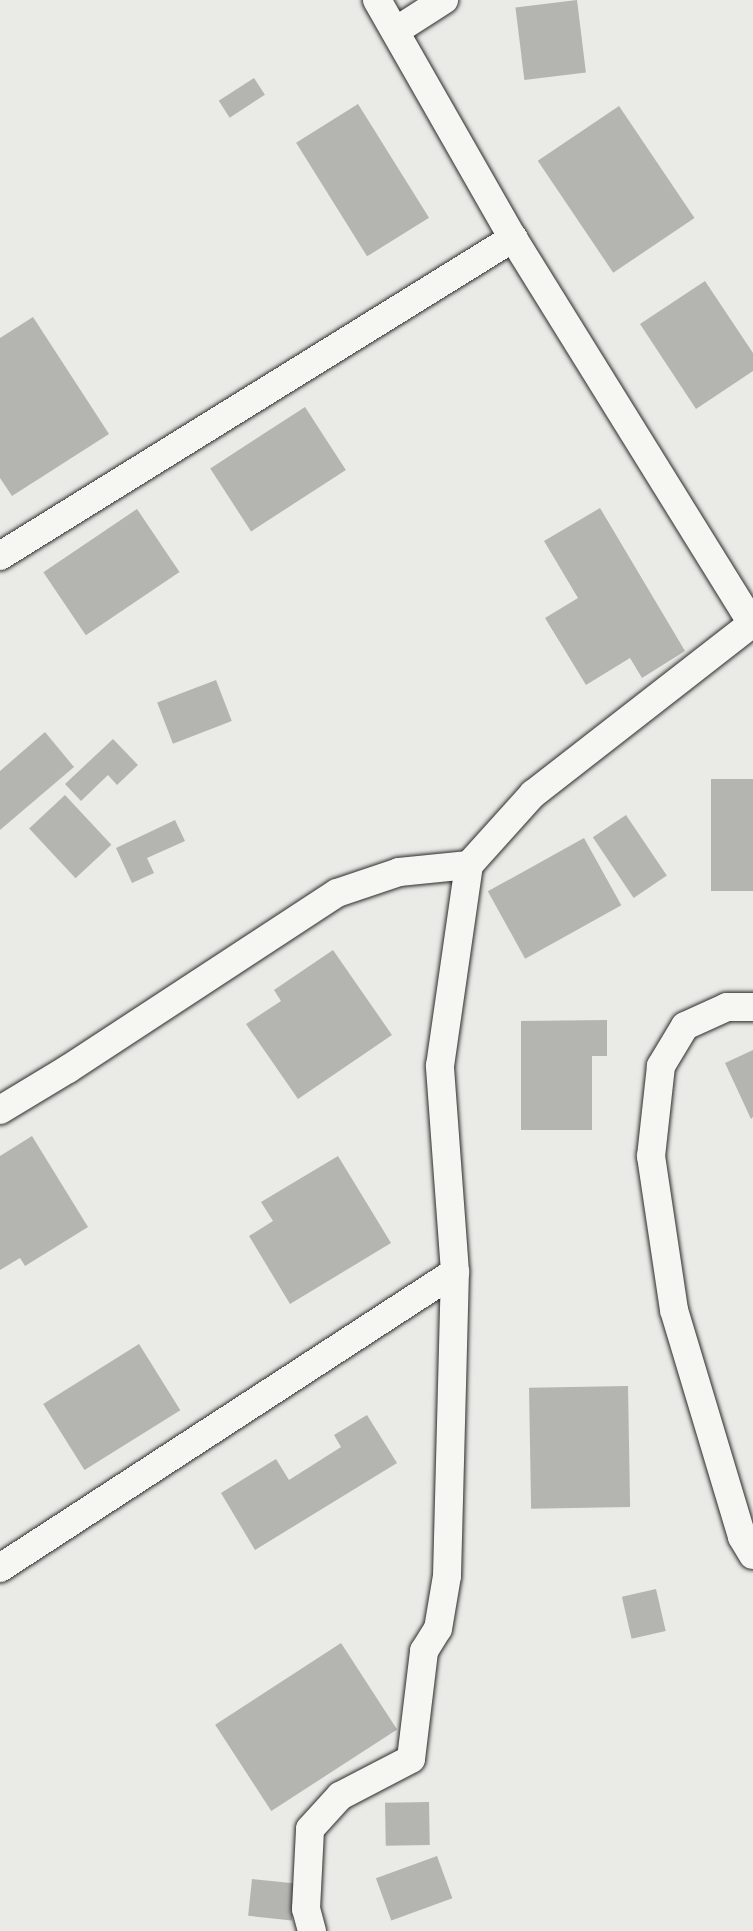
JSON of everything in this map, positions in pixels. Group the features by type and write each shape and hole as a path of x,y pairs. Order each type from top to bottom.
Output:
{"street":[{"path":"312,1931 306,1909 310,1829 340,1796 411,1759 424,1651 438,1629 447,1576 455,1272 440,1066 469,865 533,794 752,623 513,238 397,30 377,0"},
{"path":"397,30 444,0"},
{"path":"0,556 513,238"},
{"path":"0,1110 337,893 399,872 469,865"},
{"path":"753,1007 727,1007 685,1026 661,1066 651,1156 674,1310 742,1537 753,1555"},
{"path":"0,1568 455,1272"}],"building":[{"path":"577,0 586,72 524,80 515,8"},
{"path":"254,78 265,95 230,118 219,101"},
{"path":"358,104 429,218 367,256 296,143"},
{"path":"619,106 694,218 613,273 538,161"},
{"path":"705,281 753,353 753,371 696,409 640,324"},
{"path":"33,317 109,434 12,496 0,478 0,338"},
{"path":"305,407 346,470 251,531 210,469"},
{"path":"600,508 685,651 642,678 630,658 586,685 545,618 578,598 544,541"},
{"path":"137,509 179,572 86,635 43,572"},
{"path":"216,680 232,721 173,744 157,703"},
{"path":"45,732 74,767 0,830 0,771"},
{"path":"113,739 138,765 117,785 108,775 81,801 65,784"},
{"path":"711,779 753,779 753,891 711,891"},
{"path":"65,795 111,845 76,878 29,828"},
{"path":"626,815 667,876 634,898 593,837"},
{"path":"175,820 185,841 147,858 154,873 132,883 116,848"},
{"path":"584,838 621,905 525,959 488,891"},
{"path":"333,950 392,1035 298,1099 246,1024 281,1001 274,990"},
{"path":"607,1020 607,1056 592,1056 592,1130 521,1130 521,1021"},
{"path":"753,1050 753,1117 751,1119 725,1063"},
{"path":"32,1136 88,1227 25,1266 20,1258 0,1270 0,1156"},
{"path":"338,1156 391,1243 290,1304 249,1236 273,1221 261,1202"},
{"path":"139,1344 180,1410 85,1470 43,1404"},
{"path":"628,1386 630,1507 531,1509 529,1388"},
{"path":"367,1415 397,1463 255,1550 221,1493 276,1459 289,1480 341,1447 334,1435"},
{"path":"656,1589 666,1631 632,1639 622,1597"},
{"path":"341,1643 397,1729 271,1811 215,1725"},
{"path":"429,1802 430,1845 386,1846 385,1803"},
{"path":"437,1856 452,1898 391,1921 376,1878"},
{"path":"252,1879 296,1884 292,1920 248,1916"}]}
